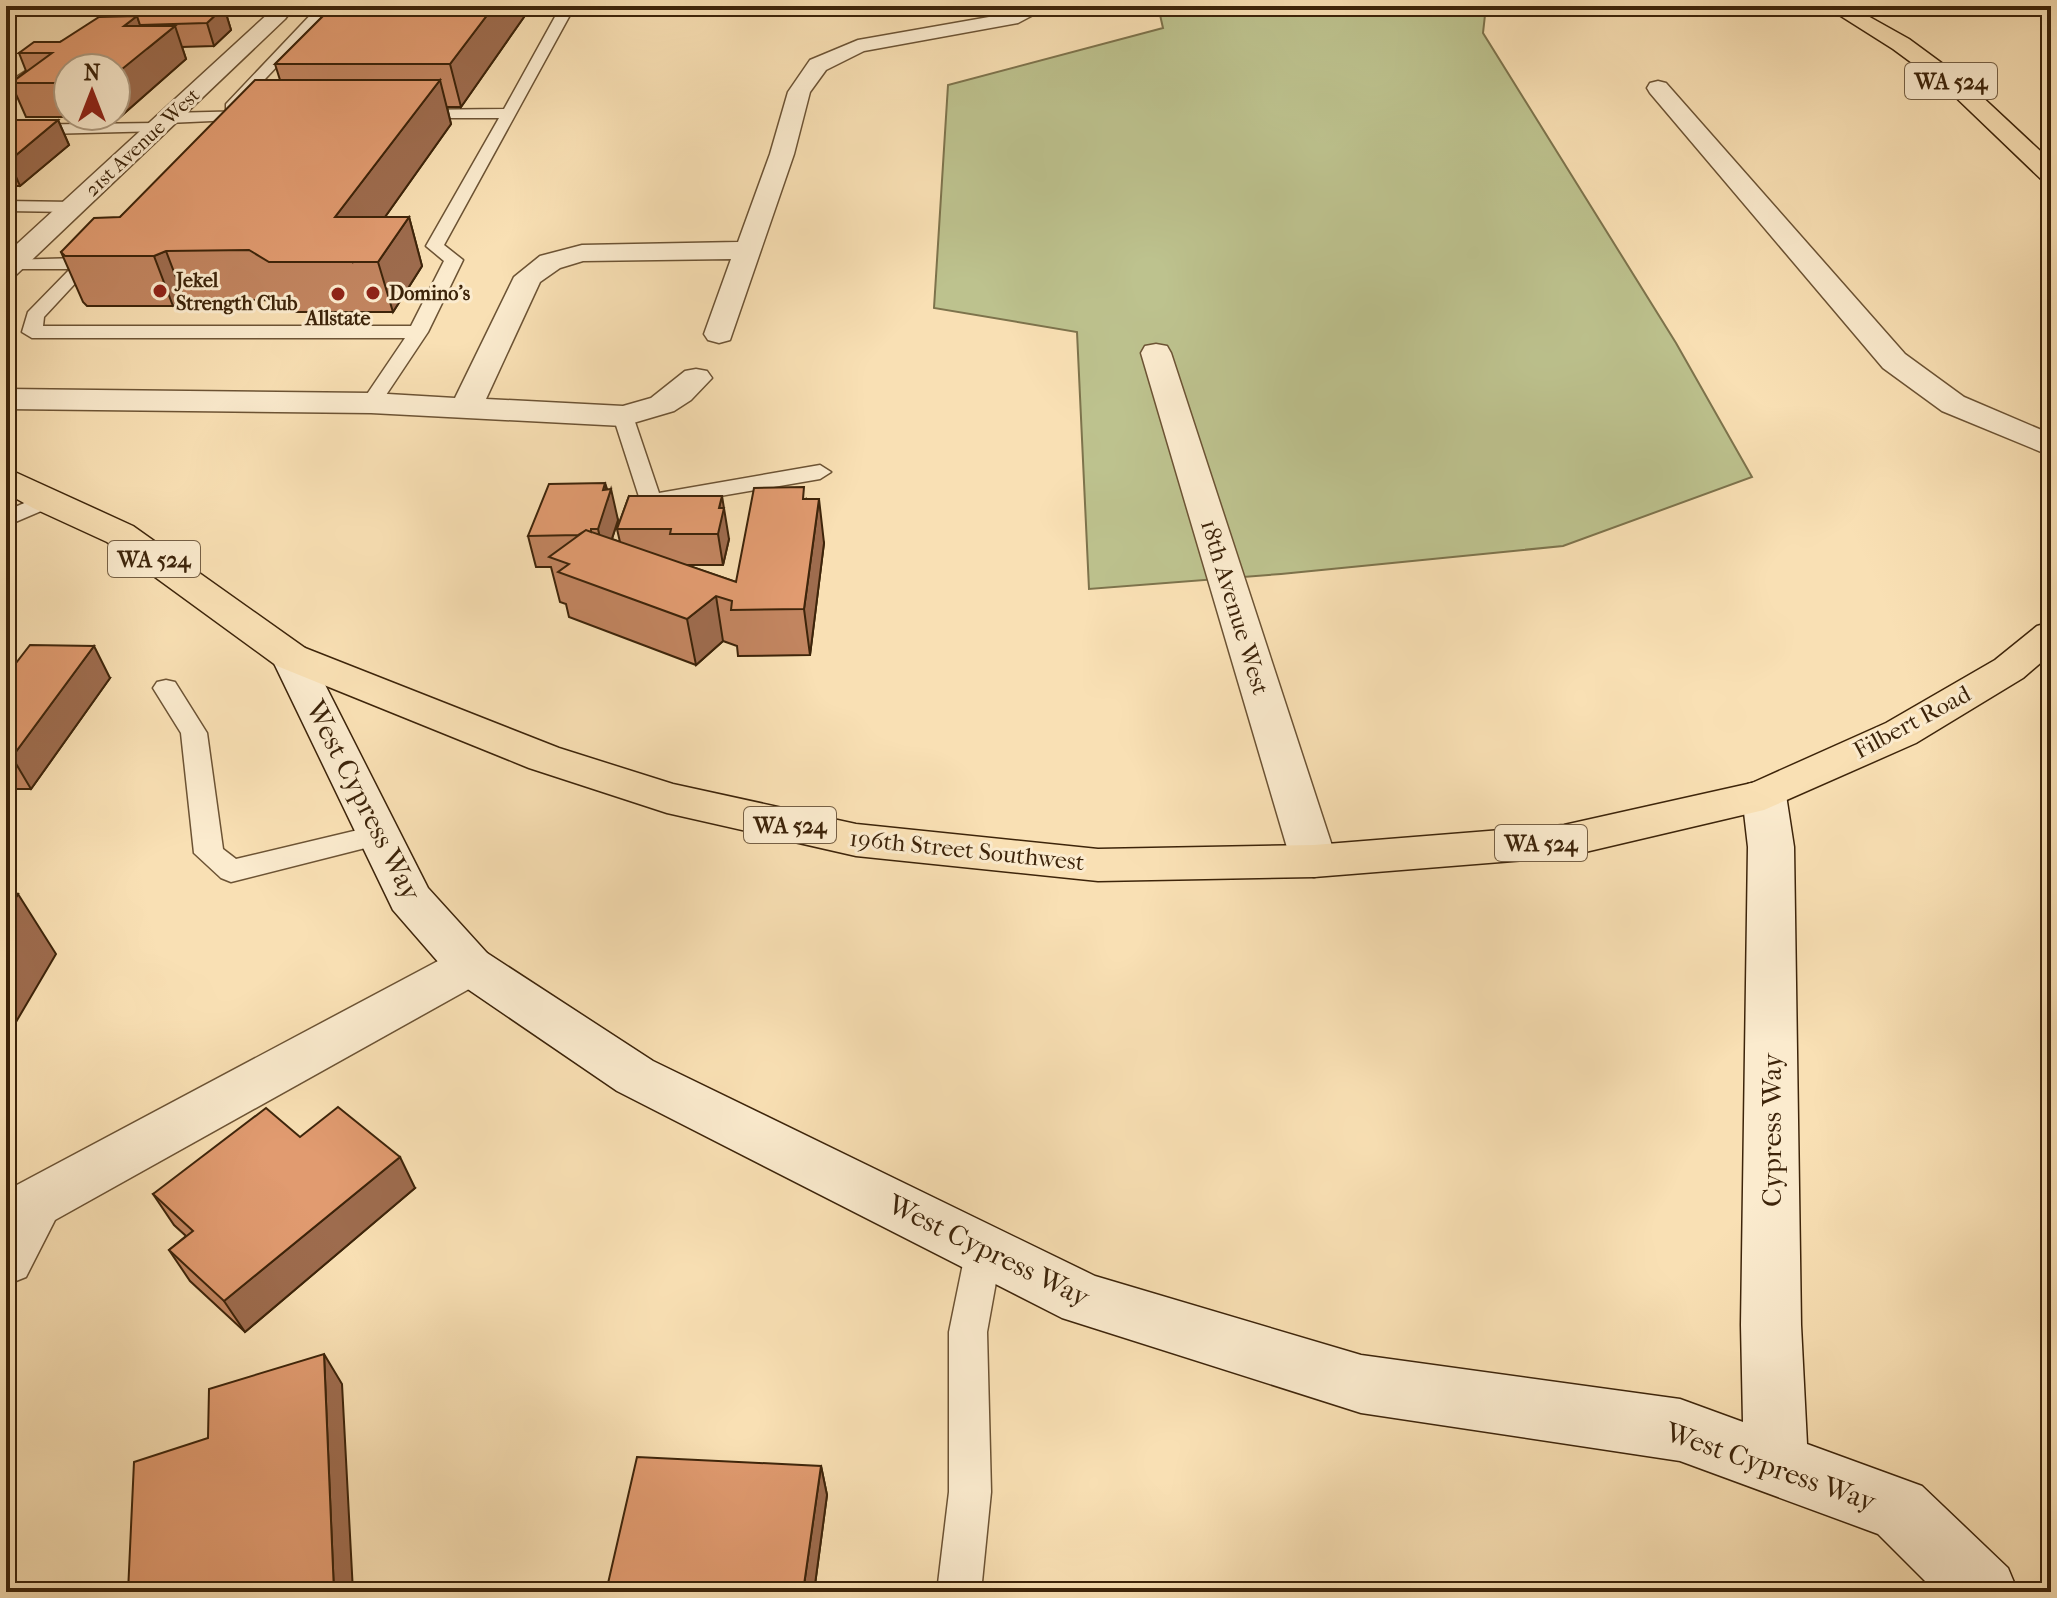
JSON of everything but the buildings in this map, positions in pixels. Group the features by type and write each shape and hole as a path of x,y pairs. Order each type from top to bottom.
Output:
{"main road":[{"name":"WA 524","path":"1835,6 1901,44 1954,83 2051,175"},
{"name":"196th Street Southwest","path":"6,478 45,501 120,534 291,657 544,758 667,798 856,840 1098,865 1314,861 1564,841 1764,795"},
{"name":"Filbert Road","path":"1764,795 1901,733 2009,669 2051,634"}],"street":[{"path":"719,334 782,154 799,92 818,65 858,46 1011,19 1040,6"},
{"name":"21st Avenue West","path":"8,266 283,11"},
{"path":"1658,88 1894,361 1953,404 2051,446"},
{"path":"466,408 528,277 550,262 582,253 749,250"},
{"name":"18th Avenue West","path":"1156,353 1314,861"},
{"path":"6,399 371,403 623,416 650,413 679,397 696,378"},
{"name":"West Cypress Way","path":"291,657 410,898 470,966 635,1076 1083,1299 1361,1384 1680,1430 1899,1509 1984,1592"},
{"name":"Cypress Way","path":"1764,795 1771,847 1771,1325 1776,1465"},
{"path":"6,1259 35,1203 470,966"}],"lane":[{"path":"201,139 322,11"},
{"path":"371,403 418,332 454,260 435,246 563,15"},
{"path":"6,91 52,56"},
{"path":"399,114 511,113"},
{"path":"6,130 162,123 223,116 271,116"},
{"path":"6,206 73,207"},
{"path":"116,229 35,316 32,332 418,332"},
{"path":"8,266 85,263"},
{"path":"623,416 650,501 820,472"},
{"path":"6,519 45,501"},
{"path":"166,688 194,733 209,853 231,871 379,835"},
{"path":"959,1592 970,1492 968,1332 984,1249"}],"green space":[{"path":"1158,6 1486,6 1483,33 1676,343 1752,477 1563,546 1281,574 1089,589 1077,332 934,308 948,85 1163,28"}],"place":[{"name":"Jekel Strength Club","path":"160,291"},
{"name":"Domino's","path":"373,293"},
{"name":"Allstate","path":"338,294"}]}
